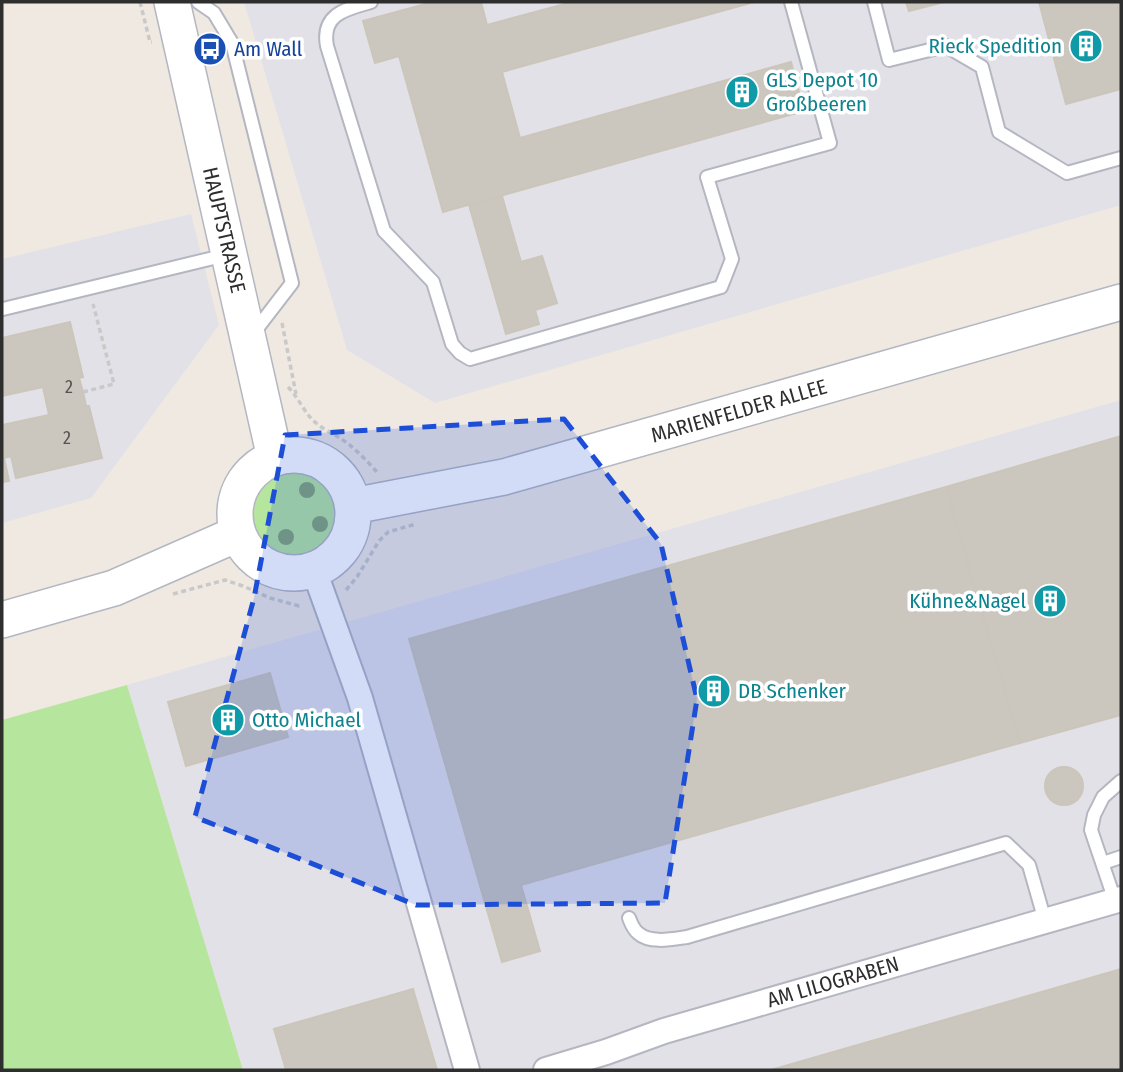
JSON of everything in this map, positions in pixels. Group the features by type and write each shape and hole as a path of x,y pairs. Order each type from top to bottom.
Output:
{"street":[{"name":"HAUPTSTRASSE","path":"172,2 275,458"},
{"name":"MARIENFELDER ALLEE","path":"376,513 1121,302"},
{"path":"292,455 309,457 325,464 376,513 352,526 345,545 332,560 314,570 299,574 268,568 255,559 244,548 237,534 234,515 237,497 245,480 258,466 275,458 292,455"},
{"path":"2,620 114,589 237,534"},
{"path":"314,570 360,698 467,1070"},
{"name":"AM LILOGRABEN","path":"545,1070 664,1031 1118,900"}],"lane":[{"path":"198,2 214,13 232,43 292,284 249,339"},
{"path":"371,2 344,9 337,14 326,31 327,46 384,231 433,282 452,344 470,359 721,287 732,259 707,177 830,143 791,2"},
{"path":"874,2 889,60 946,46 982,68 999,132 1068,173 1121,159"},
{"path":"3,309 230,254"},
{"path":"1118,900 1091,830 1094,815 1103,797 1121,781"},
{"path":"629,918 639,934 653,939 687,937 1006,843 1029,865 1045,921"},
{"path":"1102,863 1121,857"}],"path":[{"path":"83,392 114,384 90,288"},
{"path":"278,302 297,396"},
{"path":"286,385 316,423 363,456 379,475 376,513"}],"highlighted area":[{"path":"564,419 661,544 697,699 665,903 416,905 195,817 254,598 285,435"}],"shaded area":[{"path":"244,2 1121,2 1121,205 435,403 347,350"},
{"path":"191,214 219,325 91,498 2,523 2,259"},
{"path":"1121,400 1121,1070 243,1070 127,685"}],"green space":[{"path":"294,469 318,476 330,488 337,512 330,536 318,548 294,555 270,548 258,536 251,512 258,488 270,476"},
{"path":"127,685 243,1070 2,1070 2,720"}],"building":[{"name":"GLS Depot 10 Großbeeren","path":"433,2 481,2 487,25 572,2 754,2 502,72 520,138 791,62 804,111 443,212 399,56 375,63 363,21"},
{"name":"Rieck Spedition","path":"906,2 944,2 909,11"},
{"name":"Rieck Spedition","path":"1039,2 1121,2 1121,89 1066,104"},
{"path":"502,196 521,262 542,256 557,303 535,310 539,324 506,334 469,205"},
{"path":"70,322 83,377 79,378 102,458 16,478 11,456 4,458 9,481 2,482 2,425 49,415 43,387 2,396 2,338"},
{"name":"Kühne&Nagel","path":"1121,436 1121,715 1020,743 946,487"},
{"name":"DB Schenker","path":"946,487 1020,743 521,885 540,951 502,962 409,639"},
{"name":"Otto Michael","path":"270,673 288,737 186,766 168,702"},
{"path":"1064,767 1077,773 1083,786 1077,799 1064,805 1051,799 1045,786 1051,773"},
{"path":"1121,969 1121,1070 771,1070"},
{"path":"413,989 437,1070 286,1070 274,1029"}],"place":[{"name":"Rieck Spedition","path":"1086,46"},
{"name":"Am Wall","path":"210,49"},
{"name":"GLS Depot 10 Großbeeren","path":"742,92"},
{"name":"Kühne&Nagel","path":"1050,601"},
{"name":"DB Schenker","path":"714,691"},
{"name":"Otto Michael","path":"228,720"}]}
